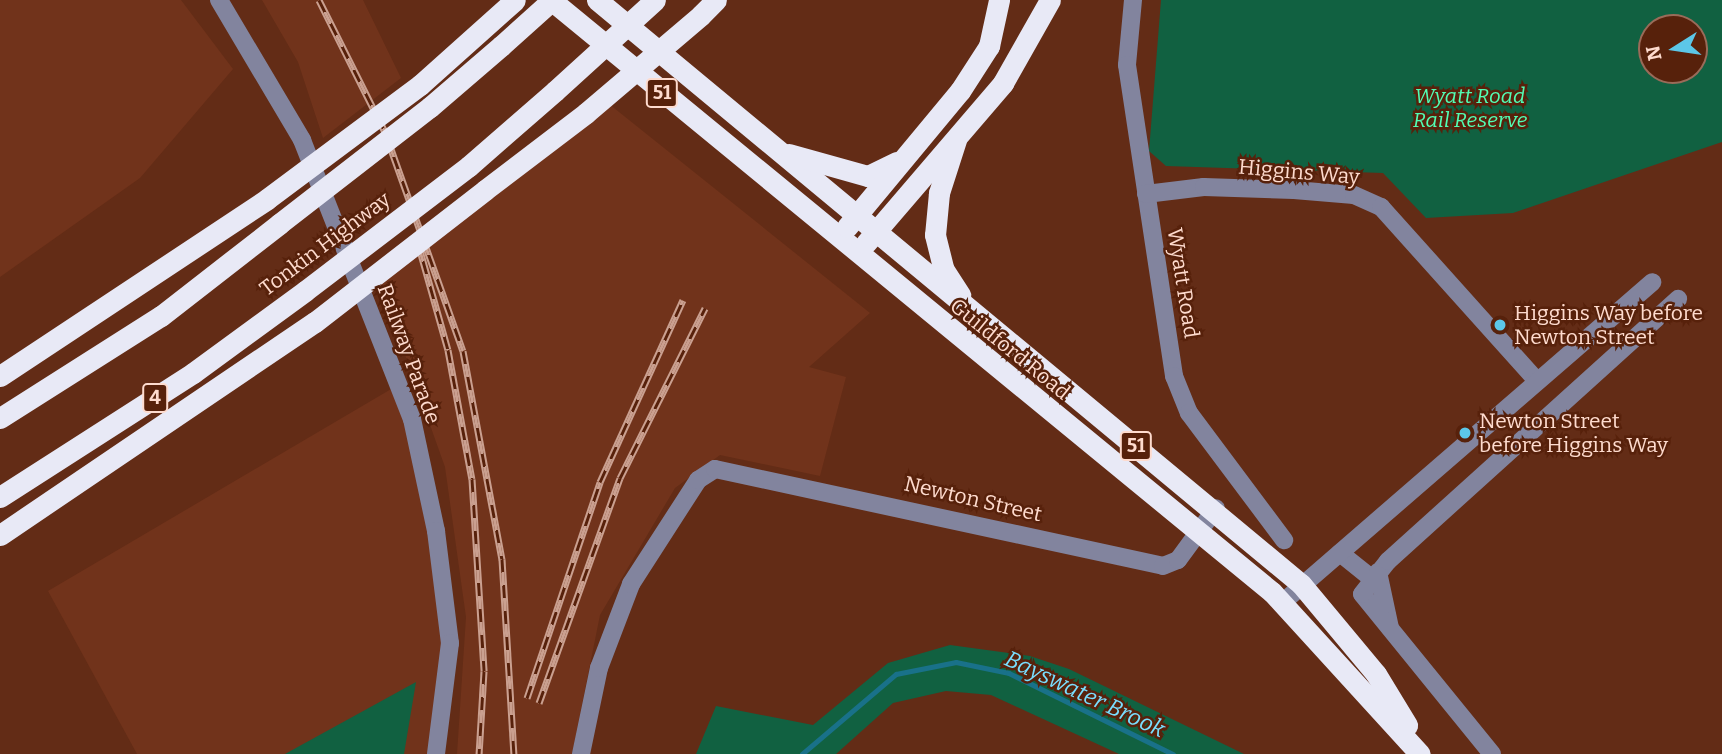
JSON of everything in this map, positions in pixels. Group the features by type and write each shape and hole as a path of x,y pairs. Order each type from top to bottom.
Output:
{"highway":[{"path":"0,376 267,199 420,85 515,0"},
{"name":"Tonkin Highway","path":"0,418 161,316 430,107 552,0"},
{"name":"Guildford Road","path":"552,0 837,240 1282,603 1422,754"},
{"name":"Guildford Road","path":"597,0 783,153 980,321 1216,508 1301,584 1376,674 1422,754"},
{"name":"Tonkin Highway","path":"0,497 193,373 305,291 469,166 655,0"},
{"path":"0,536 315,322 586,113 716,0"},
{"path":"837,240 911,152 989,46 999,0"},
{"path":"857,256 959,128 1003,83 1050,0"},
{"path":"959,128 939,193 935,235 944,270 980,321"},
{"path":"783,153 868,176 911,152"}],"street":[{"name":"Railway Parade","path":"219,0 302,140 412,419 436,531 450,643 436,754"},
{"name":"Wyatt Road","path":"1133,0 1127,65 1174,376 1189,413 1284,540"},
{"name":"Higgins Way","path":"1146,194 1204,187 1294,190 1354,195 1381,207 1537,381"},
{"path":"1282,603 1652,282"},
{"path":"1492,754 1390,628 1363,602 1375,577 1678,299"},
{"name":"Newton Street","path":"581,754 599,668 631,584 698,480 729,467 1163,566 1178,560 1216,508"},
{"path":"1340,553 1375,577"}],"shaded area":[{"path":"0,0 181,0 233,69 140,178 0,277"},
{"path":"262,0 363,0 401,78 323,138 298,62"},
{"path":"599,96 870,313 809,367 846,377 820,476 720,455 675,488 600,615 572,754 457,754 466,617 445,467 374,268"},
{"path":"398,385 449,634 436,754 137,754 48,591"}],"green space":[{"name":"Wyatt Road Rail Reserve","path":"1161,0 1722,0 1722,142 1513,213 1426,218 1383,173 1166,166 1149,151"},
{"path":"950,645 1030,656 1069,669 1244,754 1119,754 991,695 946,691 893,703 836,754 696,754 716,706 813,725 888,663"},
{"path":"416,682 404,754 285,754"}],"waterway":[{"name":"Bayswater Brook","path":"802,754 896,674 956,662 1009,673 1173,754"}],"railway":[{"path":"319,0 385,132 463,351 502,559 514,754"},
{"path":"416,236 448,350 472,479 484,671 479,754"},
{"path":"527,698 600,482 683,300"},
{"path":"539,703 620,478 705,308"}],"place":[{"name":"Higgins Way before Newton Street","path":"1500,325"},
{"name":"Newton Street before Higgins Way","path":"1465,433"}]}
